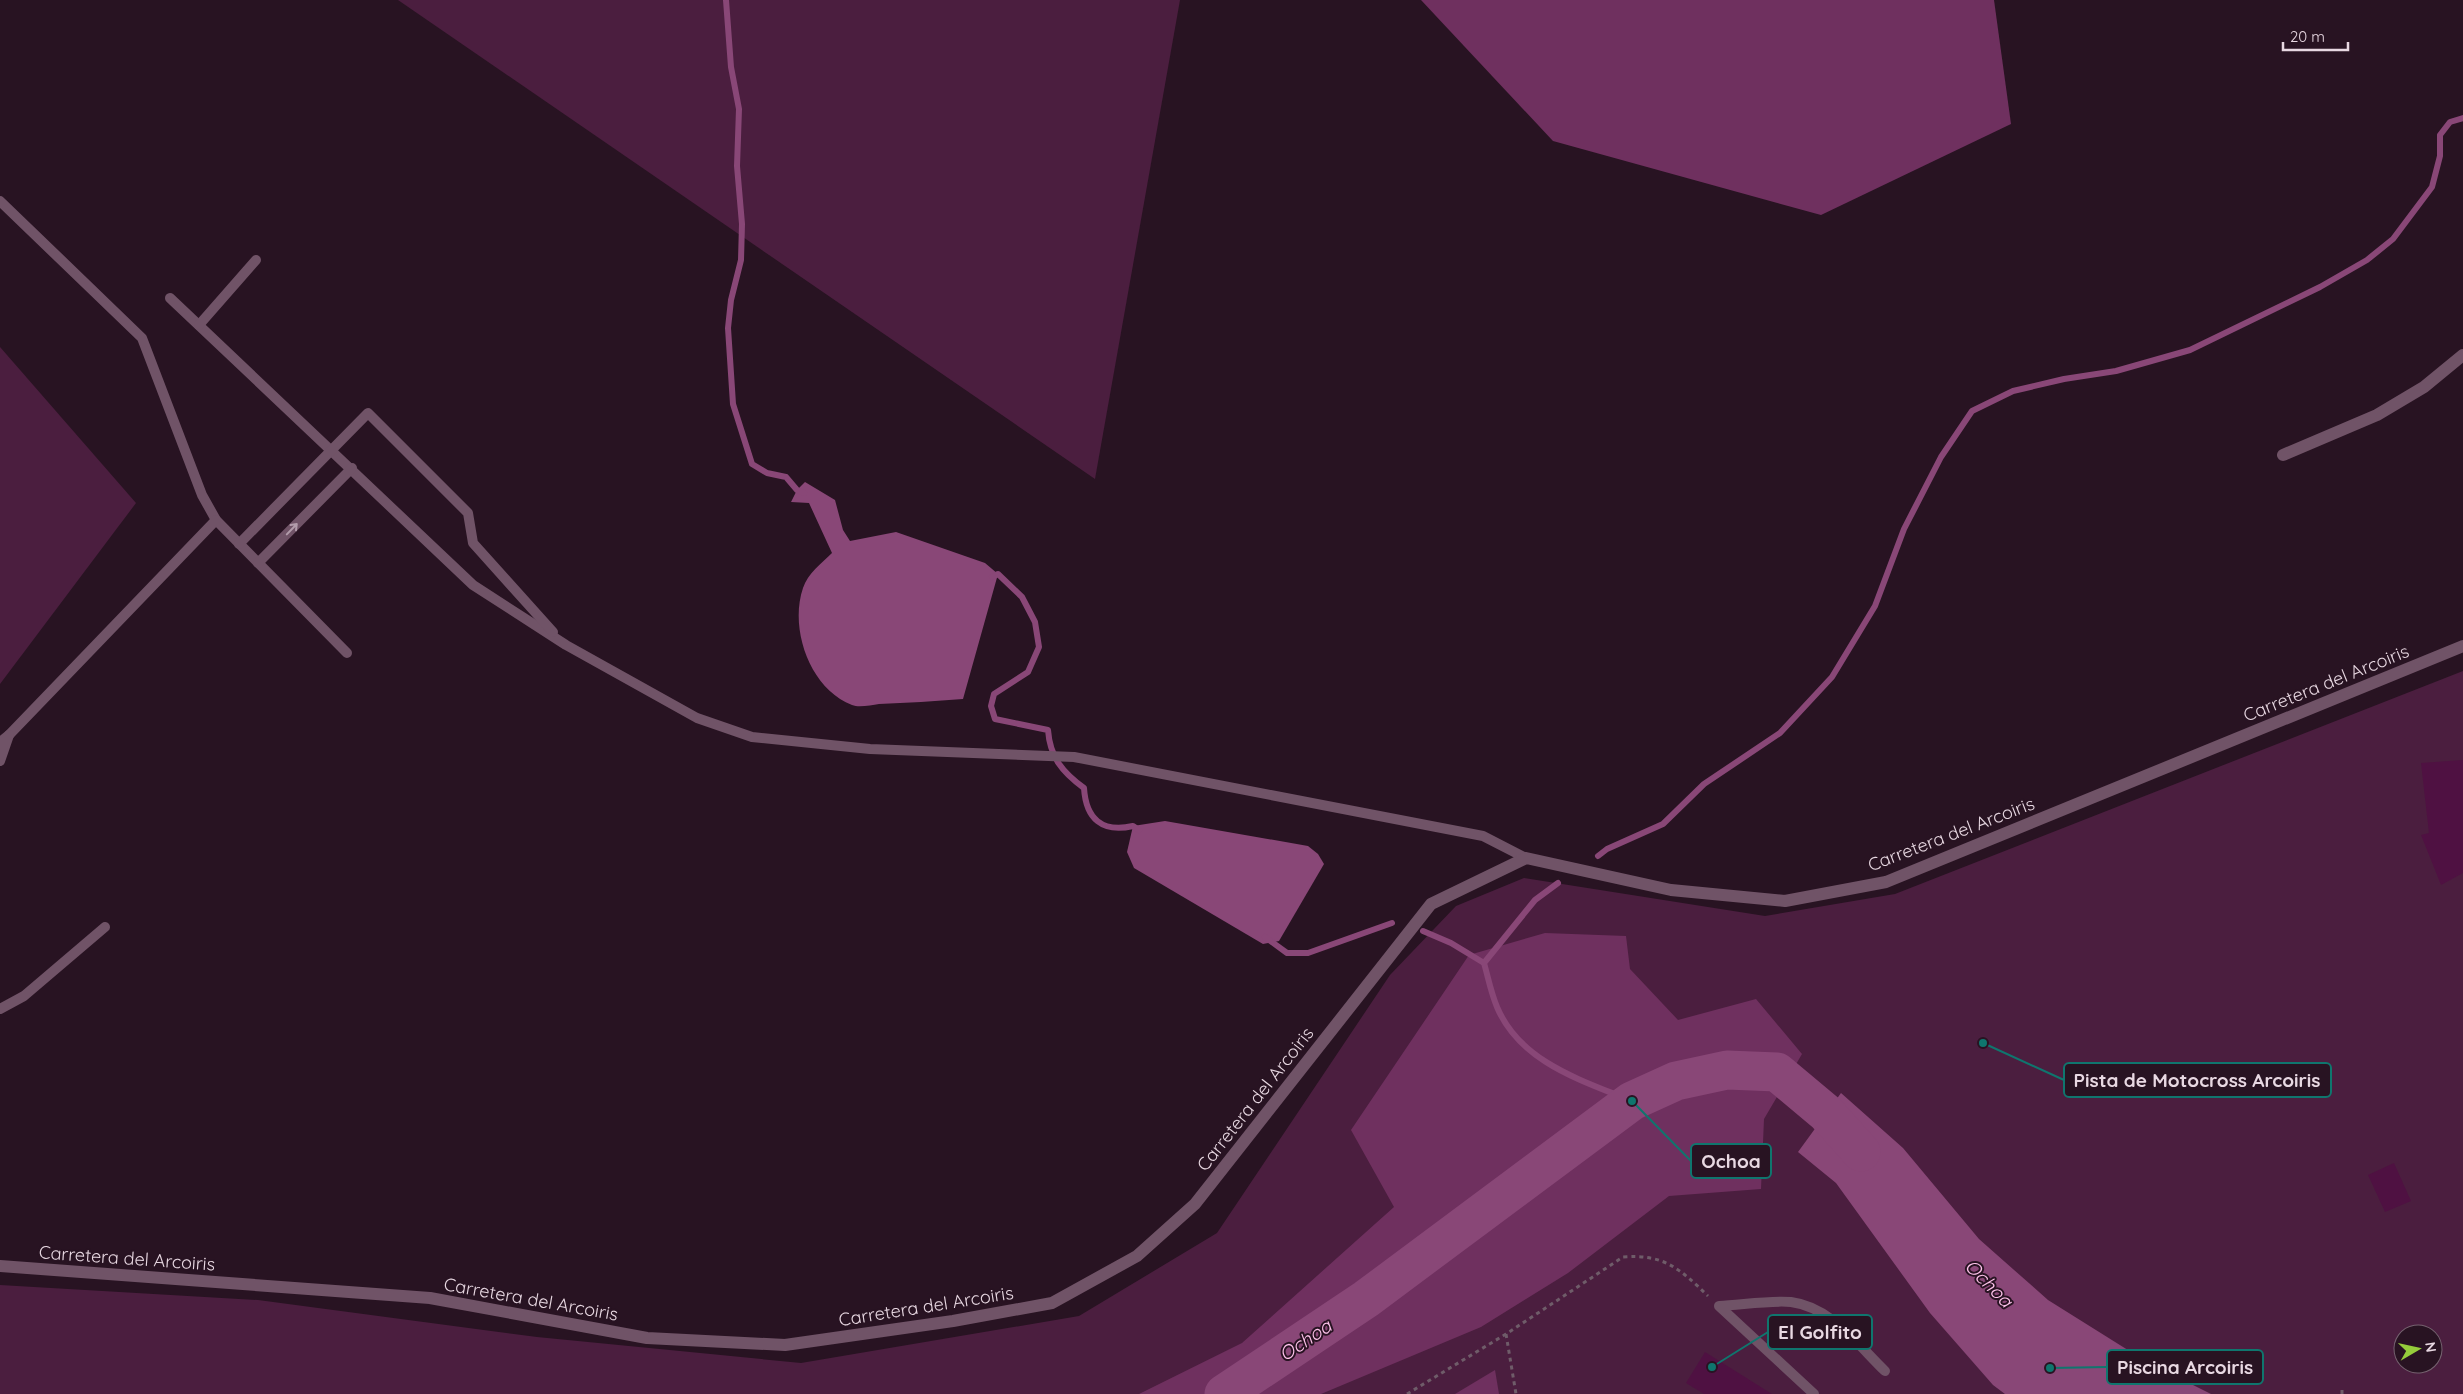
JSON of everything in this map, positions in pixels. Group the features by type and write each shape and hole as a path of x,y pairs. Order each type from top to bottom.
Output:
{"street":[{"path":"2283,455 2377,415 2424,387 2463,355"},
{"name":"Carretera del Arcoiris","path":"0,1266 430,1298 647,1338 785,1345 954,1321 1052,1303 1137,1256 1195,1204 1431,904 1526,858 1671,890 1785,900 1886,882 2463,646"}],"lane":[{"path":"0,201 142,338 202,495 216,520 346,653"},
{"path":"199,325 256,260"},
{"path":"170,298 332,449 473,585 566,646 698,718 752,737 870,749 1070,757 1483,836 1526,858"},
{"path":"239,544 368,413 468,513 473,543 566,646"},
{"path":"258,564 352,468"},
{"path":"0,742 10,735 216,520"},
{"path":"0,761 10,735"},
{"path":"0,1009 24,996 105,927"},
{"path":"1719,1306 1791,1302 1813,1308 1831,1318 1885,1371"},
{"path":"1719,1306 1814,1394"}],"path":[{"path":"1406,1394 1506,1334 1623,1257 1642,1256 1667,1261 1684,1273 1719,1306"},
{"path":"1506,1334 1516,1394"}],"shaded area":[{"path":"398,0 1180,0 1095,479"},
{"path":"1421,0 1994,0 2011,124 1821,215 1553,141"},
{"path":"0,347 136,503 0,684"},
{"path":"2463,671 2463,1394 0,1394 0,1285 258,1300 537,1337 801,1363 1079,1316 1217,1233 1390,975 1456,906 1524,878 1765,916 1895,894"},
{"path":"1545,933 1626,936 1630,969 1678,1020 1756,999 1802,1054 1764,1119 1761,1189 1669,1196 1568,1273 1481,1327 1321,1394 1139,1394 1242,1343 1394,1207 1351,1130 1469,955"},
{"path":"1495,1370 1499,1394 1455,1394"}],"water":[{"path":"805,482 835,500 843,530 850,541 896,532 985,563 998,574 963,699 855,706 837,697 814,672 806,656 801,639 799,604 808,578 832,553 809,503 791,502 797,490"},
{"path":"1165,821 1308,846 1318,854 1324,864 1279,941 1263,944 1134,868 1127,852 1133,826"},
{"path":"1841,1093 1903,1148 1979,1239 2048,1300 2147,1362 2211,1394 2005,1394 1993,1385 1930,1313 1836,1183 1798,1152"}],"building":[{"path":"2463,760 2463,873 2441,885 2421,835 2429,833 2421,763"},
{"path":"2394,1163 2411,1201 2385,1212 2368,1175"},
{"path":"1705,1352 1772,1394 1704,1394 1686,1383"}],"waterway":[{"path":"726,0 731,67 739,109 737,166 742,224 741,260 731,300 728,328 733,404 752,464 767,473 786,477 797,490 804,493"},
{"path":"1598,856 1607,849 1663,824 1704,784 1780,733 1832,677 1875,606 1904,529 1941,457 1972,411 2013,391 2064,379 2116,371 2190,350 2320,287 2367,260 2393,239 2432,187 2440,156 2440,135 2450,122 2463,118"},
{"path":"992,577 998,574 1022,597 1035,622 1039,647 1028,672 994,694 991,706 995,719 1048,730 1054,756 1063,770 1084,788 1085,799 1092,815 1104,825 1122,828 1133,826 1139,830"},
{"path":"1558,883 1535,900 1484,963 1493,996 1507,1026 1536,1055 1573,1077 1632,1101"},
{"path":"1265,937 1287,953 1308,953 1392,923"},
{"path":"1423,931 1451,943 1484,963"},
{"name":"Ochoa","path":"1224,1394 1366,1299 1632,1101 1676,1081 1727,1070 1777,1072 1826,1113 1861,1152"}],"place":[{"name":"Pista de Motocross Arcoiris","path":"1983,1043"},
{"name":"Ochoa","path":"1632,1101"},
{"name":"El Golfito","path":"1712,1367"},
{"name":"Piscina Arcoiris","path":"2050,1368"}]}
